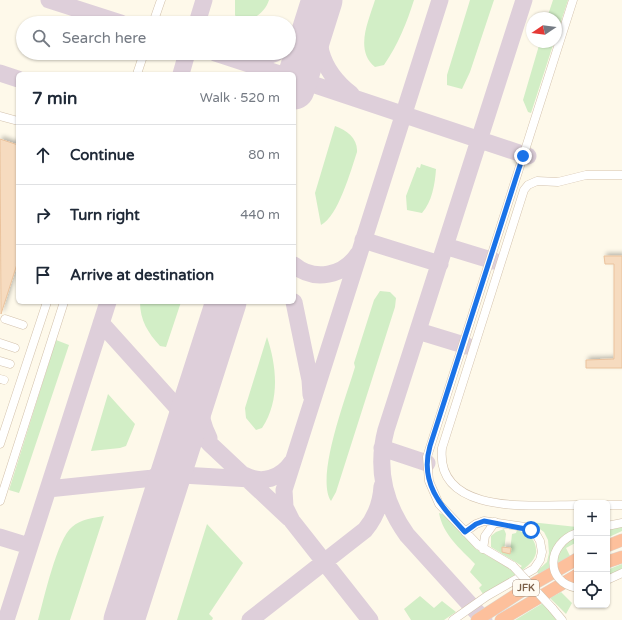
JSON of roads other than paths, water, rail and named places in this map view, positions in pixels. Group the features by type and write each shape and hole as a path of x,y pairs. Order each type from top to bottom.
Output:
{"highway":[{"path":"610,545 622,540"},
{"path":"610,561 622,557"},
{"name":"JFK","path":"477,620 528,586 574,561"},
{"name":"JFK","path":"501,620 574,577"}],"street":[{"path":"155,16 161,0"},
{"path":"562,620 513,566 483,549 442,508 432,492 428,476 428,452 573,0"},
{"path":"138,72 142,60"},
{"path":"0,116 16,120"},
{"path":"574,505 517,505 470,497 458,490 448,479 442,461 442,448 524,190 528,185 537,182 558,182 586,175 622,175"},
{"path":"0,444 46,304"},
{"path":"0,502 63,304"},
{"path":"5,319 23,325"},
{"path":"0,343 16,348"},
{"path":"0,360 10,364"},
{"path":"610,505 622,505"},
{"path":"453,620 487,596 530,571 540,560 541,545 534,532 525,527 484,521 478,523 465,532"},
{"path":"483,549 485,536 495,522"},
{"path":"610,525 622,523"},
{"path":"574,534 559,544 554,553 553,561 555,572 561,580 574,587"},
{"path":"610,579 622,573"}]}
